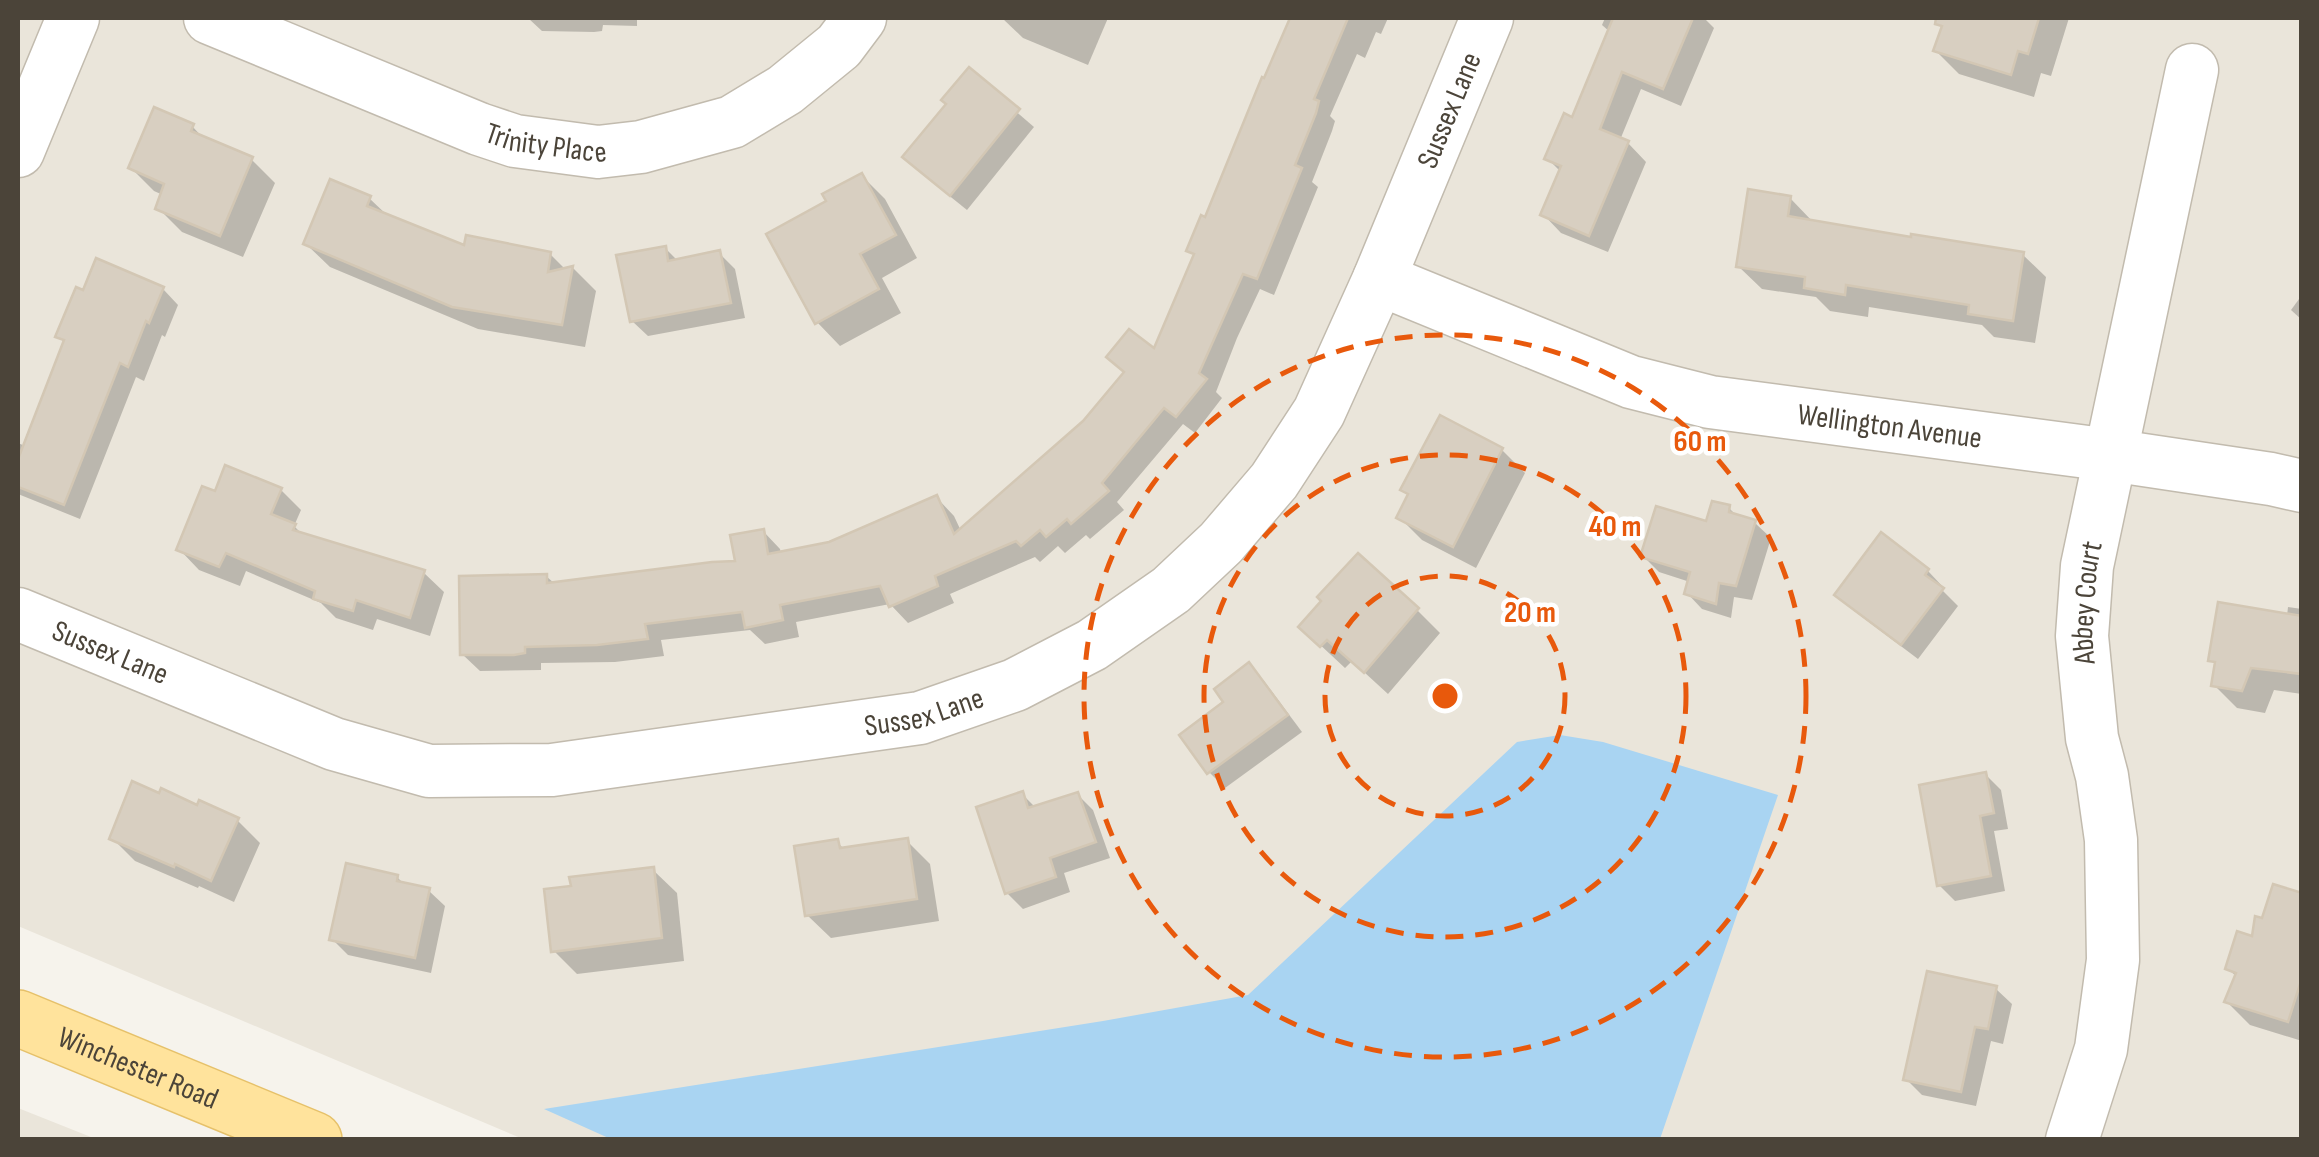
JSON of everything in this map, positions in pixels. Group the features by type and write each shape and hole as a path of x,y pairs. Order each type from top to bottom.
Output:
{"main road":[{"name":"Winchester Road","path":"18,1018 314,1140"}],"street":[{"path":"18,151 72,18"},
{"name":"Trinity Place","path":"210,18 480,129 515,141 598,152 642,147 732,122 786,90 826,58 860,18"},
{"name":"Sussex Lane","path":"18,614 334,744 429,770 552,770 920,718 1015,685 1092,644 1171,590 1274,481 1319,412 1379,279 1487,18"},
{"name":"Abbey Court","path":"2072,1140 2101,1048 2113,960 2111,840 2092,738 2082,636 2087,566 2192,70"},
{"name":"Wellington Avenue","path":"1379,279 1631,382 1710,402 2110,455 2302,486"}],"shaded area":[{"path":"18,18 2301,18 2301,1139 523,1139 18,926"},
{"path":"18,1108 96,1139 18,1139"}],"water":[{"path":"1560,735 1603,742 1778,795 1660,1139 613,1140 544,1109 1248,995 1517,742"}],"building":[{"path":"1290,18 1348,18 1314,99 1319,101 1316,113 1295,165 1302,168 1257,279 1243,274 1199,373 1207,379 1176,417 1164,408 1102,483 1109,491 1071,524 1067,519 1046,537 1040,530 1021,546 1016,541 935,576 938,586 889,607 880,586 780,605 783,620 745,628 742,612 645,624 648,639 525,647 525,653 514,655 460,655 459,576 547,574 547,583 735,561 730,535 764,529 768,554 829,542 937,495 954,534 1083,421 1124,372 1106,357 1129,329 1154,348 1194,254 1186,251 1201,215 1205,217"},
{"path":"1613,18 1693,18 1663,89 1622,72 1600,129 1629,141 1589,236 1540,215 1561,166 1544,159 1564,113 1572,117"},
{"path":"1936,18 2039,18 2028,54 2018,51 2011,75 1933,51 1942,26 1935,24"},
{"path":"969,67 1020,109 950,196 902,157 946,104 941,100"},
{"path":"154,107 194,124 191,131 253,157 220,236 155,209 164,184 128,168"},
{"path":"862,173 896,235 860,254 879,289 815,324 766,234 826,201 822,194"},
{"path":"330,179 371,196 367,206 464,245 466,235 551,252 548,272 573,266 562,325 452,307 303,244"},
{"path":"1748,189 1791,196 1788,216 2024,252 2013,321 1968,314 1969,305 1846,285 1845,295 1804,288 1805,277 1736,267"},
{"path":"666,246 668,261 720,250 731,303 630,322 616,255"},
{"path":"96,258 164,287 128,367 120,363 64,505 18,487 18,459 64,340 55,337 76,287 83,290"},
{"path":"1440,415 1503,448 1453,547 1396,518 1408,494 1400,490"},
{"path":"225,465 282,488 271,514 296,524 293,530 425,570 410,618 356,600 353,611 313,599 315,591 226,553 219,567 176,550 202,486 215,491"},
{"path":"1712,501 1730,505 1729,512 1756,520 1736,586 1719,583 1716,604 1684,594 1690,572 1640,557 1656,506 1706,521"},
{"path":"1881,532 1929,569 1925,575 1944,588 1901,645 1834,595"},
{"path":"1358,553 1419,608 1364,673 1327,640 1320,647 1298,627 1321,601 1317,597"},
{"path":"2218,602 2302,616 2302,674 2251,668 2242,691 2211,686 2215,662 2208,661"},
{"path":"1249,662 1288,715 1207,774 1179,735 1223,702 1214,689"},
{"path":"1986,772 1994,813 1980,816 1991,876 1937,886 1919,785"},
{"path":"132,781 159,793 161,788 197,805 199,800 239,818 211,881 109,839"},
{"path":"1023,791 1028,808 1078,792 1096,842 1050,858 1056,877 1005,894 976,807"},
{"path":"908,838 917,899 805,916 794,846 838,839 840,848"},
{"path":"346,863 398,875 397,881 430,888 415,958 329,940"},
{"path":"654,867 662,938 551,952 544,889 571,886 569,877"},
{"path":"2273,884 2302,893 2302,978 2288,1022 2224,1002 2236,973 2225,969 2237,931 2252,936 2255,916 2262,918"},
{"path":"1927,971 1997,986 1988,1029 1975,1027 1961,1092 1903,1080"}]}
